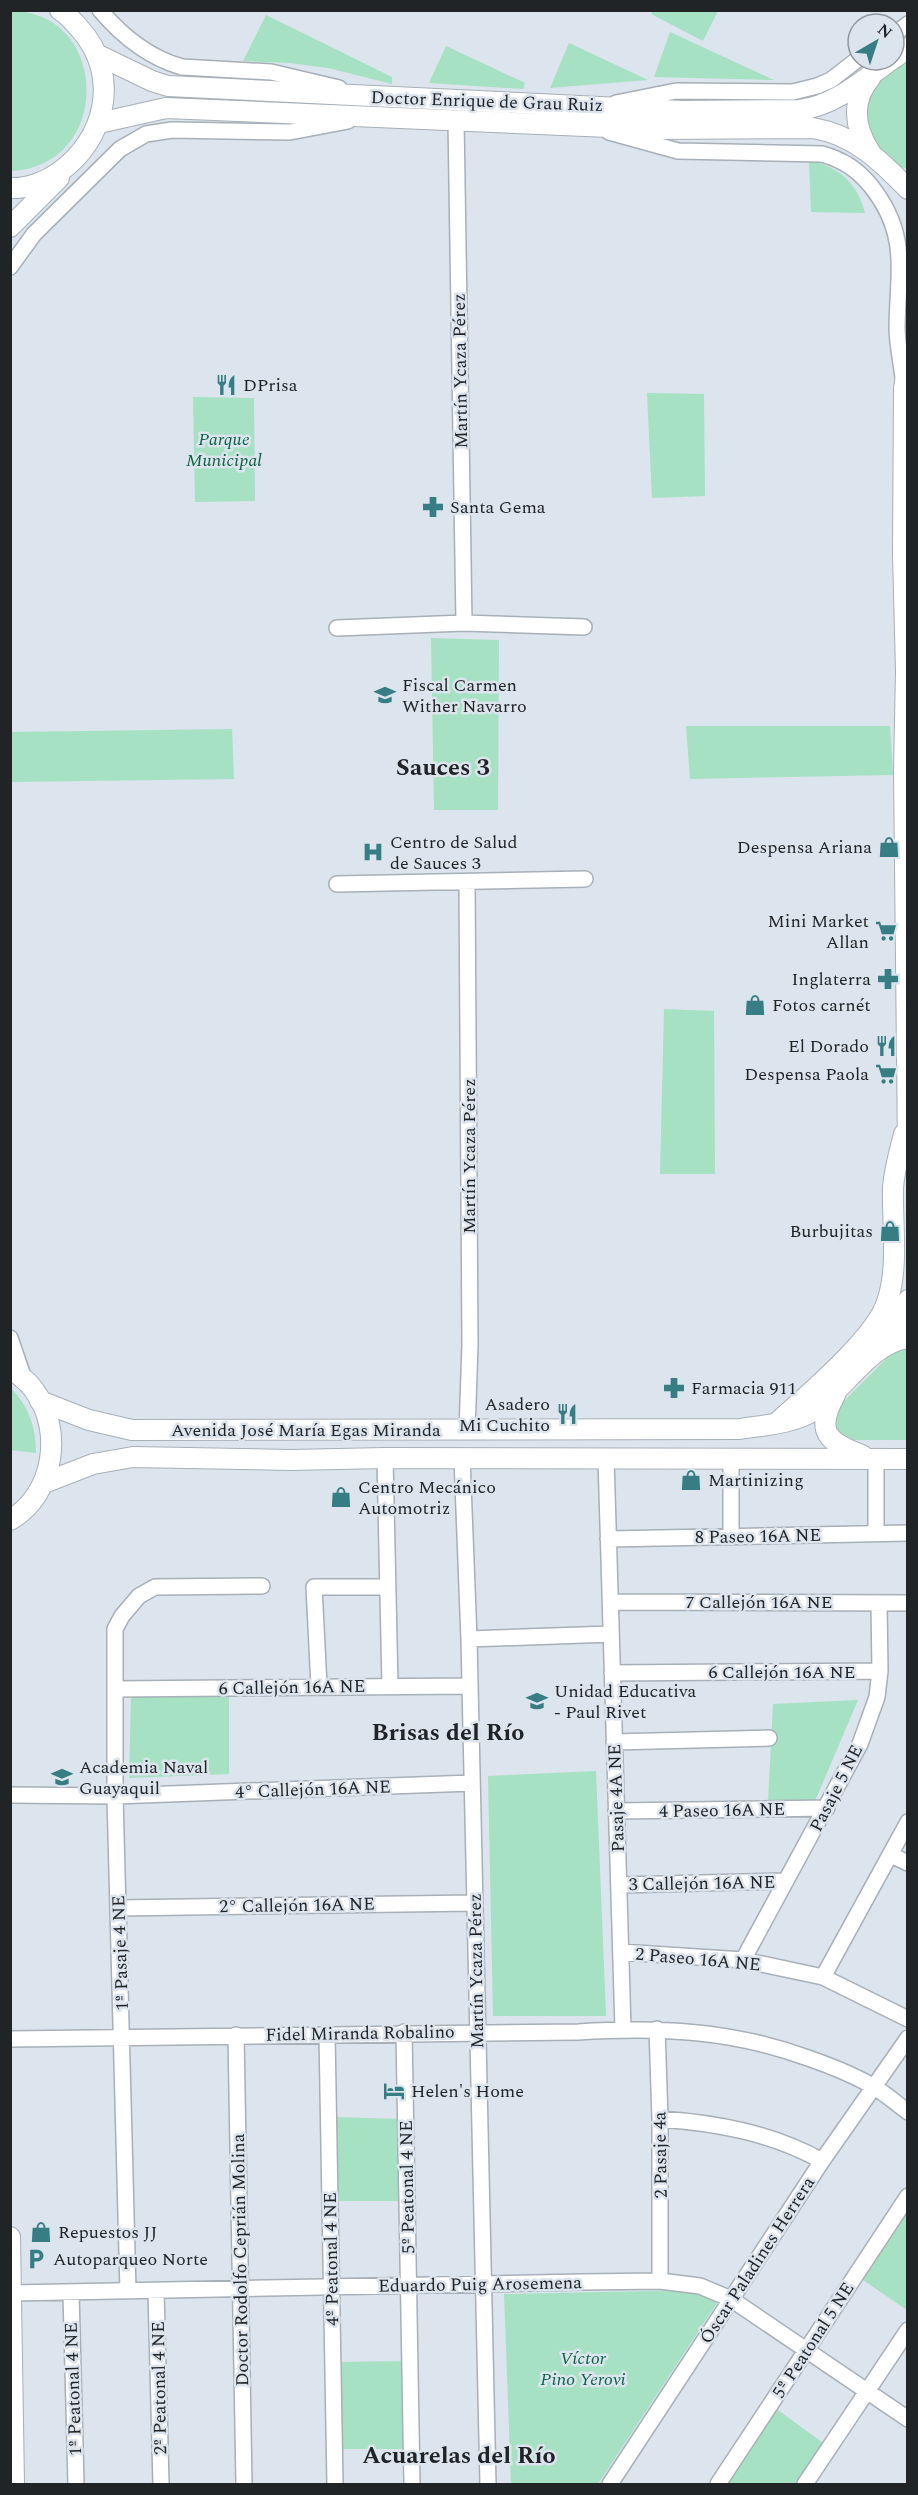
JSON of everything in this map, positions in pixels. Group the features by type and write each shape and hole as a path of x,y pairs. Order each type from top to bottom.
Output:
{"street":[{"path":"60,10 66,14 92,46"},
{"path":"10,227 75,162 94,135 99,123 104,103 101,69 92,46 71,10"},
{"path":"100,10 139,47 169,63 182,67 271,72 374,97"},
{"name":"Doctor Enrique de Grau Ruiz","path":"92,46 152,81 168,86 682,111 814,108 831,101 874,72"},
{"path":"597,106 676,91 793,92 831,80 846,68"},
{"path":"874,72 864,85 857,106 859,131 878,159"},
{"name":"Doctor Enrique de Grau Ruiz","path":"99,123 166,108 589,127 813,128 838,134 878,159 906,185"},
{"path":"10,267 23,247 42,226 120,149 146,134 172,130 290,132 361,118"},
{"name":"Martín Ycaza Pérez","path":"456,120 464,623"},
{"name":"Doctor Enrique de Grau Ruiz","path":"589,127 678,151 822,154 844,162 857,171 881,199 896,229 899,271 897,328 904,388"},
{"path":"10,188 17,189 47,180 75,162"},
{"path":"908,363 904,388 908,1150"},
{"path":"337,628 464,623 584,627"},
{"path":"337,884 585,879"},
{"name":"Martín Ycaza Pérez","path":"467,882 470,1335 467,1431"},
{"path":"778,1423 873,1328 887,1303 892,1273 893,1184 907,1119"},
{"path":"872,1356 898,1324 908,1300"},
{"path":"10,1338 17,1374 35,1391 46,1412 52,1435 51,1459 44,1483 10,1534"},
{"name":"Avenida José María Egas Miranda","path":"40,1401 89,1420 132,1430 721,1430 797,1419 835,1395 872,1356 893,1341 908,1338"},
{"path":"835,1395 825,1418 829,1437 843,1448 874,1459 876,1534"},
{"name":"Avenida José María Egas Miranda","path":"44,1483 93,1464 133,1457 291,1460 385,1458 908,1459"},
{"path":"385,1458 386,1587 390,1686"},
{"name":"Martín Ycaza Pérez","path":"462,1458 470,1686 489,2484"},
{"name":"Pasaje 4A NE","path":"606,1458 623,2029"},
{"path":"731,1459 731,1536"},
{"path":"10,1520 31,1502"},
{"name":"8 Paseo 16A NE","path":"608,1539 908,1533"},
{"name":"1º Pasaje 4 NE","path":"128,2291 115,1796 114,1636 118,1621 122,1616 139,1596 155,1587 262,1586"},
{"path":"320,1686 314,1587 386,1587"},
{"name":"7 Callejón 16A NE","path":"610,1602 908,1603"},
{"name":"Pasaje 5 NE","path":"744,1960 860,1744 877,1697 880,1671 879,1603"},
{"path":"468,1639 611,1634"},
{"name":"6 Callejón 16A NE","path":"612,1673 880,1671"},
{"name":"6 Callejón 16A NE","path":"115,1689 470,1686"},
{"path":"614,1742 769,1738"},
{"name":"4° Callejón 16A NE","path":"10,1795 115,1796 472,1784"},
{"name":"4 Paseo 16A NE","path":"616,1811 827,1808"},
{"path":"823,1977 908,1822"},
{"path":"891,1855 908,1863"},
{"name":"3 Callejón 16A NE","path":"619,1885 786,1881"},
{"name":"2° Callejón 16A NE","path":"118,1908 475,1903"},
{"name":"2 Paseo 16A NE","path":"621,1952 744,1960 823,1977 908,2019"},
{"name":"Fidel Miranda Robalino","path":"10,2039 478,2031 578,2032 623,2029 716,2033 772,2045 836,2068 875,2087 908,2112"},
{"name":"2 Pasaje 4a","path":"657,2029 660,2119 660,2281"},
{"name":"5º Peatonal 4 NE","path":"404,2032 412,2484"},
{"name":"4º Peatonal 4 NE","path":"327,2034 335,2484"},
{"name":"Doctor Rodolfo Ceprián Molina","path":"236,2035 244,2484"},
{"name":"Óscar Paladines Herrera","path":"609,2484 822,2161 908,2038"},
{"path":"660,2119 707,2122 755,2134 798,2148 822,2161"},
{"name":"5º Peatonal 5 NE","path":"718,2484 908,2196"},
{"path":"10,2237 14,2484"},
{"name":"Eduardo Puig Arosemena","path":"12,2293 660,2281 700,2286 731,2299 908,2419"},
{"name":"2º Peatonal 4 NE","path":"156,2291 161,2484"},
{"name":"1º Peatonal 4 NE","path":"71,2293 76,2484"},
{"path":"805,2484 908,2330"}],"green space":[{"path":"653,10 718,11 703,41 651,14"},
{"path":"10,11 43,17 67,35 81,60 87,89 82,118 68,144 45,163 11,171"},
{"path":"266,15 392,77 392,84 328,68 243,61"},
{"path":"670,32 774,80 654,77"},
{"path":"569,43 648,80 550,88"},
{"path":"446,46 525,83 523,89 429,83"},
{"path":"906,57 907,169 890,163 881,156 867,125 867,102 879,79 888,72 906,72"},
{"path":"809,161 829,167 846,178 858,193 865,213 811,212"},
{"path":"647,393 704,394 705,496 652,498"},
{"name":"Parque Municipal","path":"193,397 254,398 255,501 195,502"},
{"path":"431,638 499,640 498,810 434,810"},
{"path":"686,726 890,726 893,775 690,779"},
{"path":"232,729 234,779 11,782 11,732"},
{"path":"664,1009 714,1011 715,1174 660,1174"},
{"path":"907,1349 907,1440 849,1440 834,1430 834,1413 840,1405 887,1358"},
{"path":"11,1388 27,1410 35,1435 36,1453 11,1450"},
{"path":"131,1696 229,1696 229,1774 129,1778"},
{"path":"858,1700 815,1801 768,1802 773,1704"},
{"path":"596,1771 606,2016 493,2016 488,1776"},
{"path":"334,2117 403,2119 403,2201 336,2201"},
{"path":"907,2213 907,2310 863,2280"},
{"name":"Víctor Pino Yerovi","path":"697,2290 717,2303 598,2484 511,2484 504,2294"},
{"path":"405,2361 406,2449 341,2449 340,2362"},
{"path":"775,2408 826,2445 800,2484 725,2484"}],"place":[{"name":"DPrisa","path":"226,385"},
{"name":"Santa Gema","path":"433,507"},
{"name":"Fiscal Carmen Wither Navarro","path":"385,695"},
{"name":"Despensa Ariana","path":"889,847"},
{"name":"Centro de Salud de Sauces 3","path":"373,852"},
{"name":"Mini Market Allan","path":"886,931"},
{"name":"Inglaterra","path":"888,979"},
{"name":"Fotos carnét","path":"755,1005"},
{"name":"El Dorado","path":"886,1046"},
{"name":"Despensa Paola","path":"886,1074"},
{"name":"Burbujitas","path":"890,1231"},
{"name":"Farmacia 911","path":"674,1388"},
{"name":"Asadero Mi Cuchito","path":"567,1414"},
{"name":"Martinizing","path":"691,1480"},
{"name":"Centro Mecánico Automotriz","path":"341,1497"},
{"name":"Unidad Educativa - Paul Rivet","path":"537,1701"},
{"name":"Academia Naval Guayaquil","path":"62,1777"},
{"name":"Helen's Home","path":"394,2091"},
{"name":"Repuestos JJ","path":"41,2232"},
{"name":"Autoparqueo Norte","path":"36,2259"}],"district":[{"name":"Sauces 3","path":"443,767"},
{"name":"Brisas del Río","path":"448,1732"},
{"name":"Acuarelas del Río","path":"459,2455"}]}
